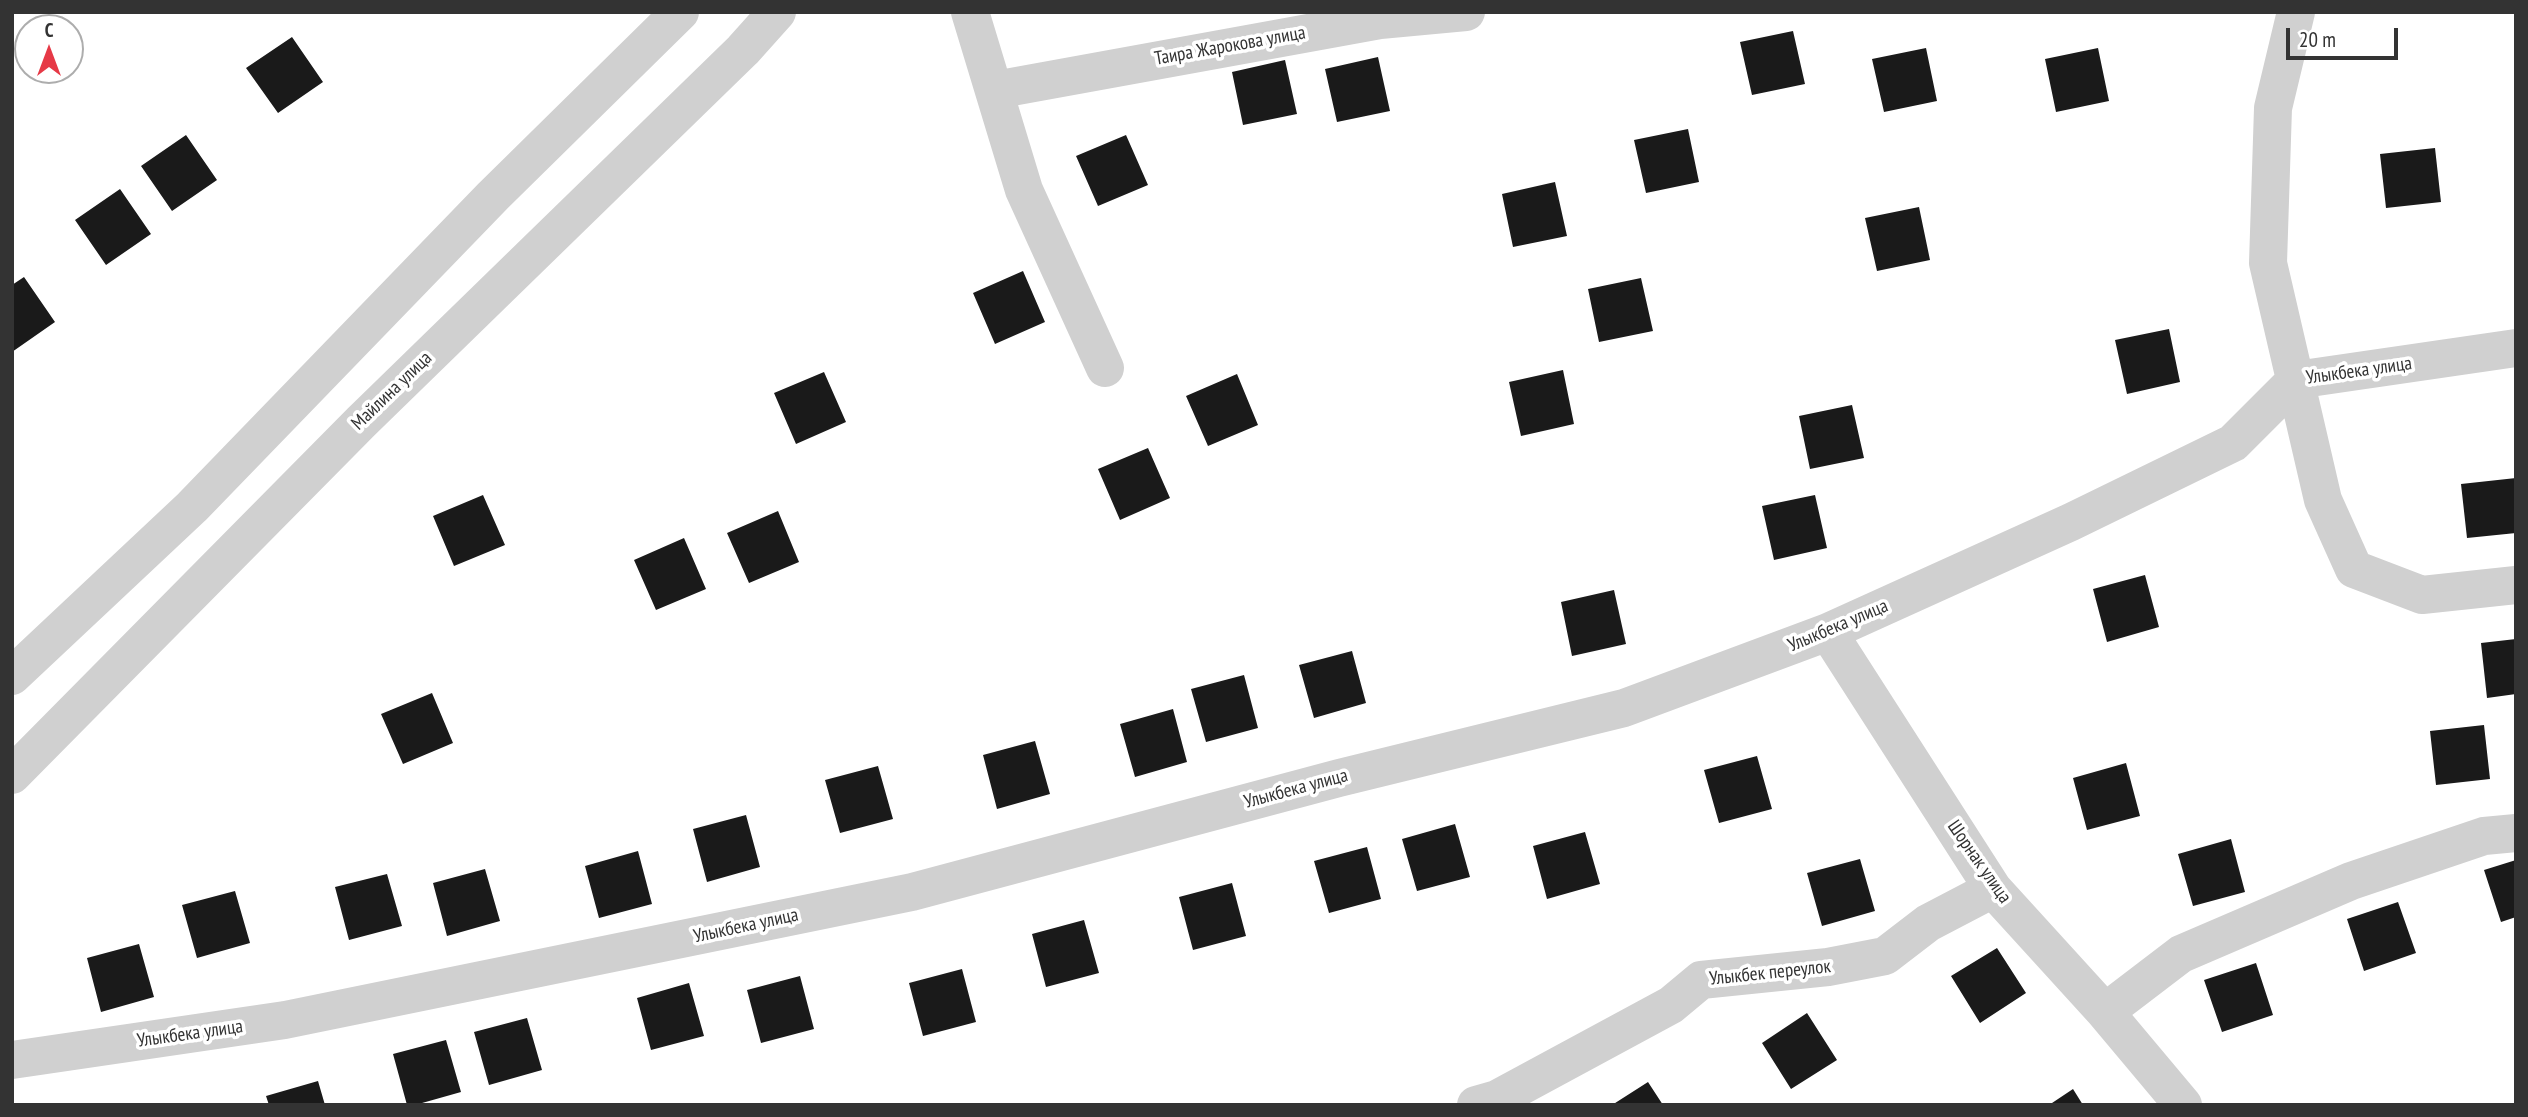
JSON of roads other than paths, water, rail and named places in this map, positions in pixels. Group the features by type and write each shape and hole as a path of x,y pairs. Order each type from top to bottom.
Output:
{"street":[{"path":"12,676 191,507 493,196 680,12"},
{"name":"Майлина улица","path":"12,775 361,422 743,50 777,12"},
{"path":"971,12 1024,190 1105,368"},
{"name":"Таира Жарокова улица","path":"995,90 1380,20 1466,12"},
{"path":"2296,12 2273,108 2268,263 2323,500 2354,569 2422,595 2516,586"},
{"name":"Улыкбека улица","path":"12,1060 285,1020 912,892 1339,778 1624,708 1828,632 2071,522 2233,443 2296,380 2516,348"},
{"name":"Шорнак улица","path":"1828,632 1993,889 2105,1012 2183,1105"},
{"path":"2105,1012 2181,954 2351,881 2484,836 2516,833"},
{"name":"Улыкбек переулок","path":"1476,1105 1497,1099 1671,1005 1701,980 1828,967 1885,956 1928,923 1993,889"}]}
